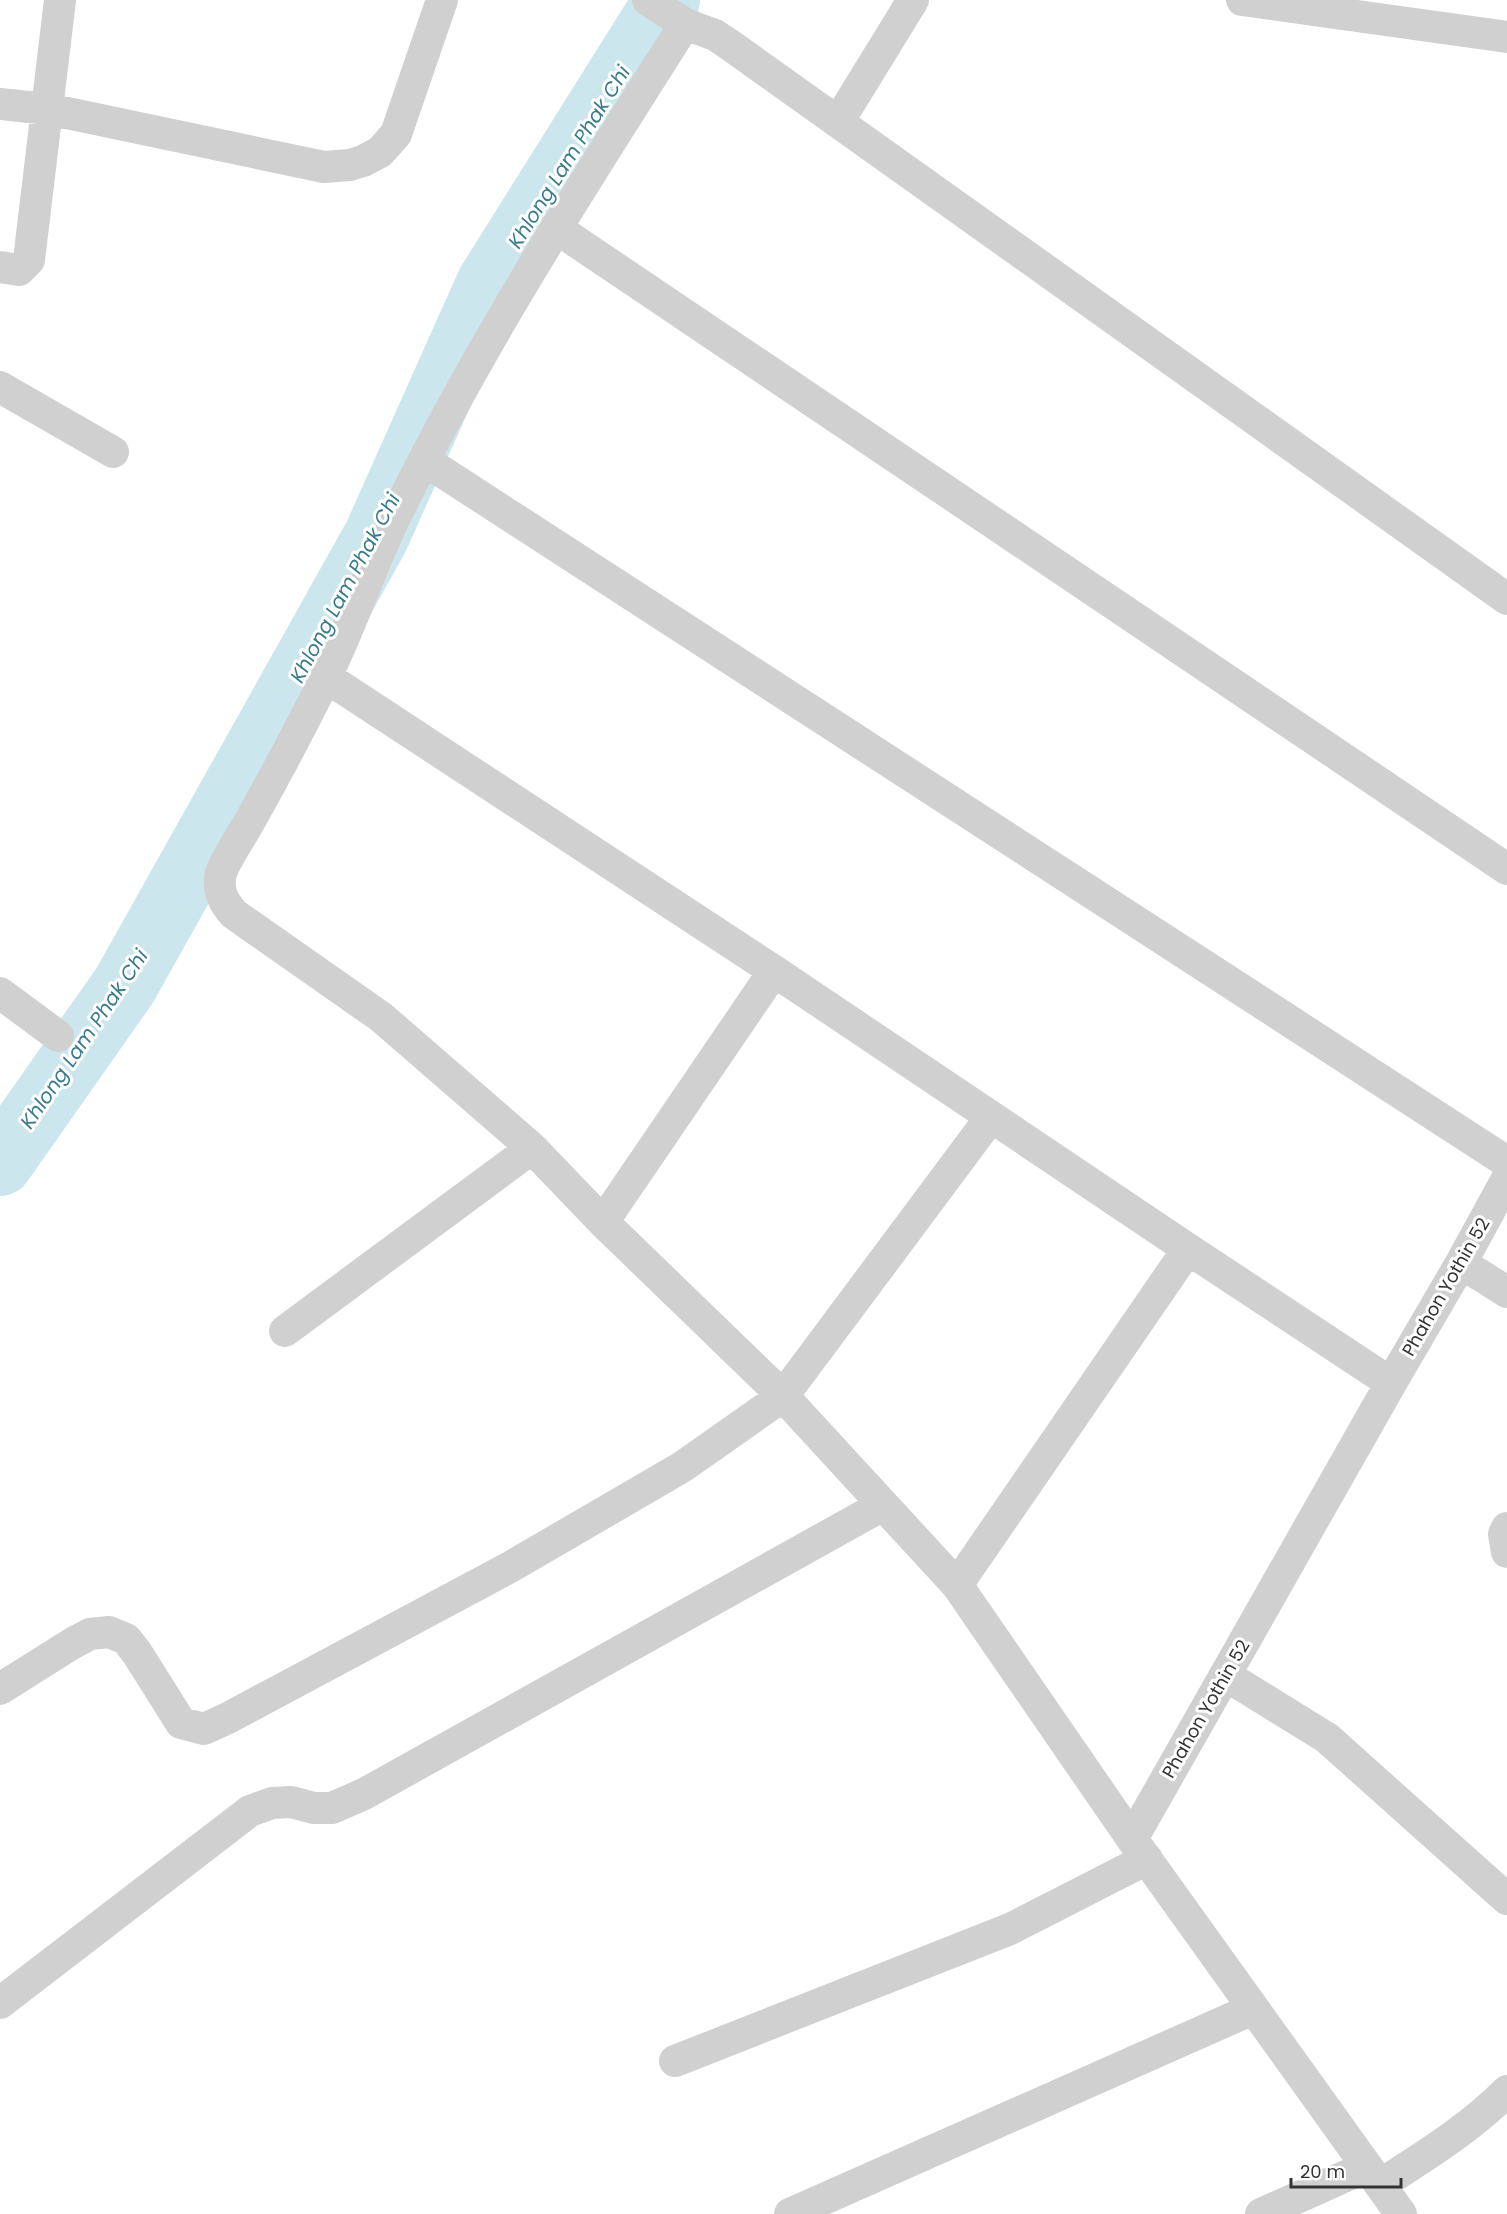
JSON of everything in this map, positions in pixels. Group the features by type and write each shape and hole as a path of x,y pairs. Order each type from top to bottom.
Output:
{"street":[{"path":"0,267 19,270 30,260 60,0"},
{"path":"0,104 48,110 324,167 350,165 380,152 396,134 442,0"},
{"path":"648,0 681,21 715,35 1507,599"},
{"path":"838,122 913,0"},
{"path":"1242,0 1507,37"},
{"path":"681,21 485,349 396,513 326,677 265,795 222,871 220,887 223,901 234,914 381,1017 532,1148 603,1222 783,1396 957,1585 1140,1849 1401,2214"},
{"path":"556,228 1507,869"},
{"path":"0,387 113,452"},
{"path":"424,460 1507,1162"},
{"path":"326,677 774,971 1391,1383"},
{"path":"603,1222 774,971"},
{"path":"0,993 58,1036"},
{"path":"0,1689 90,1634 109,1632 126,1639 181,1723 204,1729 512,1566 682,1467 783,1396 991,1117"},
{"path":"285,1331 532,1148"},
{"name":"Phahon Yothin 52","path":"1140,1849 1225,1675 1507,1179"},
{"path":"957,1585 1188,1249"},
{"path":"1461,1263 1507,1292"},
{"path":"0,2003 250,1811 272,1803 291,1802 314,1808 332,1808 364,1794 883,1505"},
{"path":"1507,1528 1504,1534 1507,1552"},
{"path":"1225,1675 1327,1738 1507,1899"},
{"path":"675,2061 1010,1929 1140,1849"},
{"path":"790,2214 1253,2009"},
{"path":"1261,2214 1373,2176 1449,2141 1482,2116 1507,2091"}],"waterway":[{"name":"Khlong Lam Phak Chi","path":"0,1163 125,985 376,537 489,284 667,0"}]}
